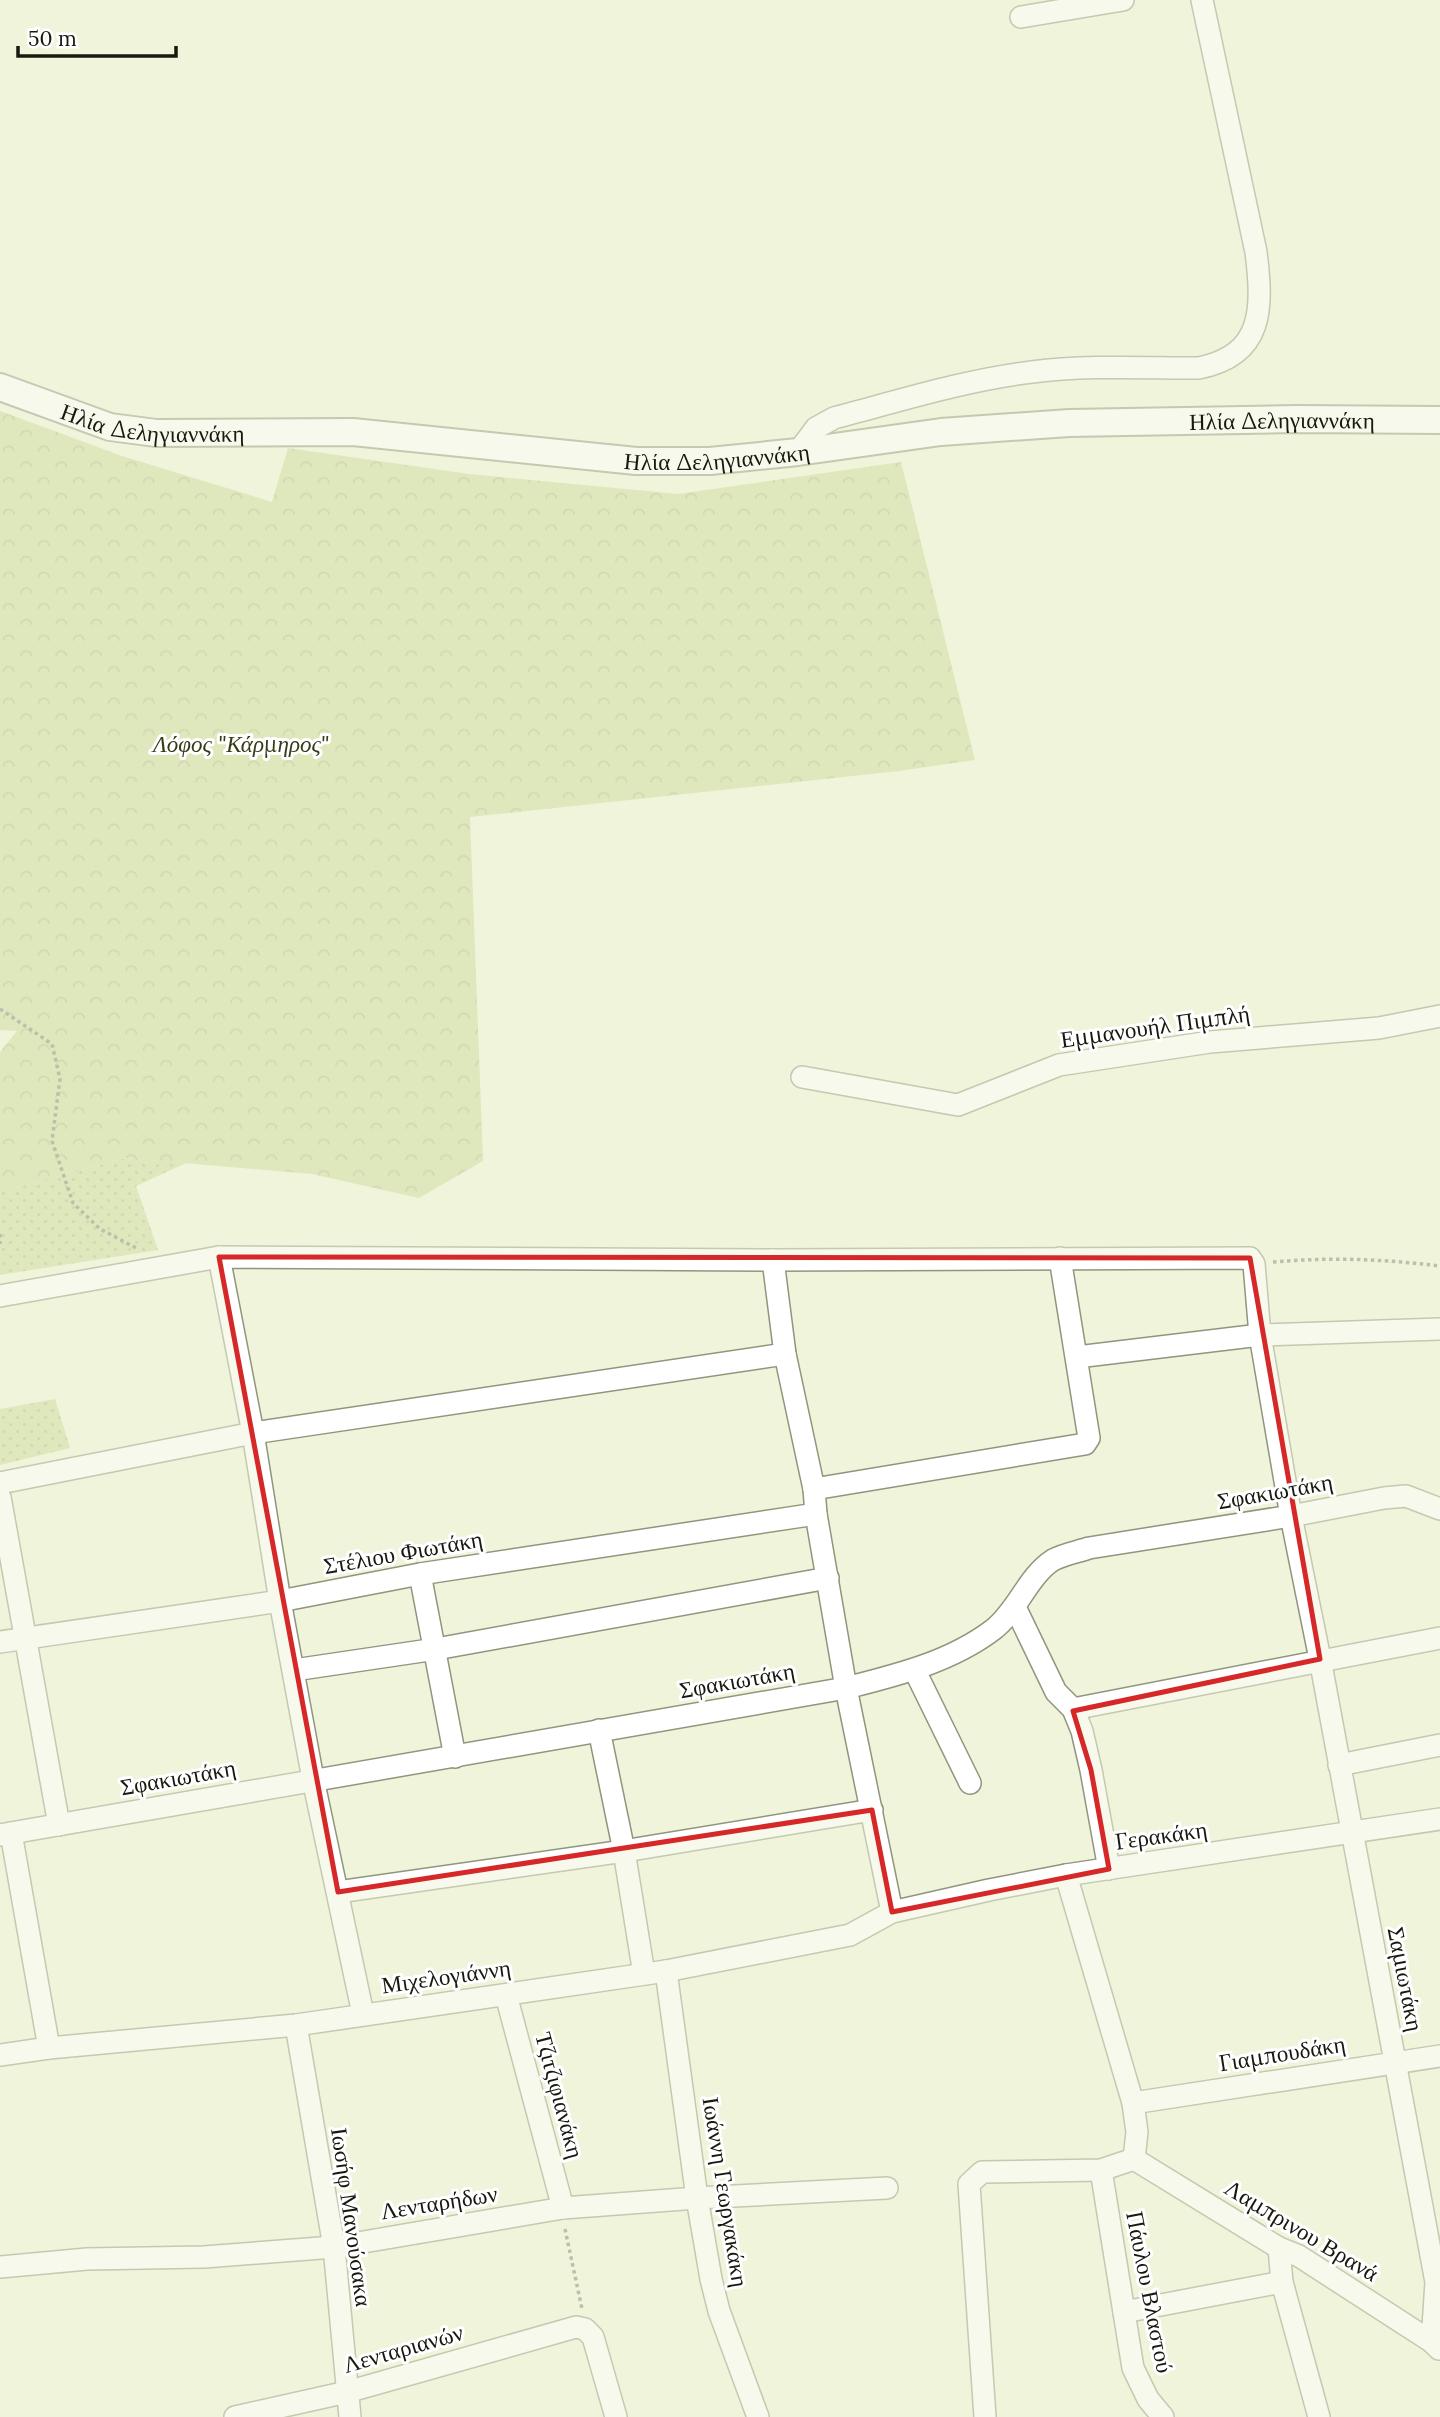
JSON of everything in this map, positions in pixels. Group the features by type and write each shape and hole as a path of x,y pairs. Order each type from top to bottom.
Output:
{"street":[{"path":"1020,17 1123,0"},
{"path":"798,452 816,428 834,418 981,380 1073,369 1199,368 1233,357 1247,343 1257,320 1259,275 1256,252 1202,0"},
{"name":"Ηλία Δεληγιαννάκη","path":"0,387 110,427 156,433 353,432 636,461 710,461 941,432 1069,423 1296,419 1440,420"},
{"name":"Εµµανουήλ Πιµπλή","path":"802,1077 958,1105 1059,1065 1210,1042 1379,1028 1440,1016"},
{"path":"219,1257 253,1433 280,1601 313,1779 363,2014"},
{"path":"0,1296 219,1257 774,1260 1246,1258 1252,1259 1254,1264"},
{"path":"814,1489 1085,1444 1089,1438 1060,1258"},
{"path":"774,1260 785,1354 814,1489 846,1688 892,1912"},
{"name":"Σαμιωτάκη","path":"1254,1264 1260,1335 1291,1516 1438,2282 1436,2347"},
{"path":"1077,1357 1260,1335 1440,1329"},
{"path":"0,1483 253,1433 785,1354"},
{"name":"Σφακιωτάκη","path":"6,1834 846,1688 915,1671 973,1643 996,1628 1052,1561 1068,1554 1089,1548 1291,1516 1384,1498 1406,1496 1440,1509"},
{"path":"0,1497 59,1825"},
{"name":"Στέλιου Φιωτάκη","path":"0,1642 280,1601 420,1574 816,1514"},
{"path":"420,1574 455,1757"},
{"path":"294,1670 436,1649 828,1578"},
{"path":"1015,1607 1056,1692 1073,1709 1082,1731 1109,1870"},
{"path":"1073,1709 1320,1659 1440,1638"},
{"path":"915,1671 970,1783"},
{"path":"599,1730 624,1851 645,1974"},
{"path":"1339,1765 1440,1745"},
{"path":"338,1892 624,1851 872,1810"},
{"name":"Γερακάκη","path":"892,1912 1066,1875 1440,1819"},
{"path":"6,1834 49,2048"},
{"path":"985,2417 968,2189 972,2179 982,2172 1101,2170 1134,2158 1137,2132 1133,2103 1066,1875"},
{"name":"Μιχελογιάννη","path":"0,2055 296,2025 666,1971 850,1935 892,1912"},
{"name":"Ιωάννη Γεωργακάκη","path":"666,1971 697,2198 711,2279 719,2311 758,2417"},
{"name":"Τζιτζιφιανάκη","path":"506,1995 563,2208"},
{"name":"Ιωσήφ Μανούσακα","path":"296,2025 334,2246 350,2417"},
{"name":"Γιαμπουδάκη","path":"1133,2103 1440,2056"},
{"name":"Λαμπρινου Βρανά","path":"1134,2158 1279,2248 1299,2256 1436,2347"},
{"name":"Πάυλου Βλαστού","path":"1101,2170 1133,2368 1148,2399 1163,2417"},
{"name":"Λενταρήδων","path":"0,2267 88,2259 204,2257 334,2246 563,2208 887,2188"},
{"path":"1279,2248 1282,2282 1319,2417"},
{"path":"1124,2312 1282,2282"},
{"name":"Λενταριανών","path":"235,2417 347,2392 563,2329 585,2329"},
{"path":"585,2329 593,2337 616,2417"}],"path":[{"path":"0,1009 51,1044 60,1079 52,1141 73,1203 100,1229 171,1266"},
{"path":"0,1234 0,1244"},
{"path":"1254,1264 1323,1258 1394,1260 1440,1266"},
{"path":"563,2208 585,2329"}],"highlighted area":[{"path":"219,1257 1250,1258 1320,1659 1073,1711 1091,1770 1109,1869 892,1912 872,1810 338,1892"}],"green space":[{"name":"Λόφος \"Κάρμηρος\"","path":"0,411 122,456 272,502 288,448 469,474 678,494 901,462 975,760 899,771 470,817 483,1161 419,1198 312,1174 125,1158 0,1192 0,1052 17,1031 0,1030"},
{"path":"125,1158 186,1163 136,1186 158,1250 0,1275 0,1192"},
{"path":"55,1399 70,1448 0,1465 0,1409"}]}
